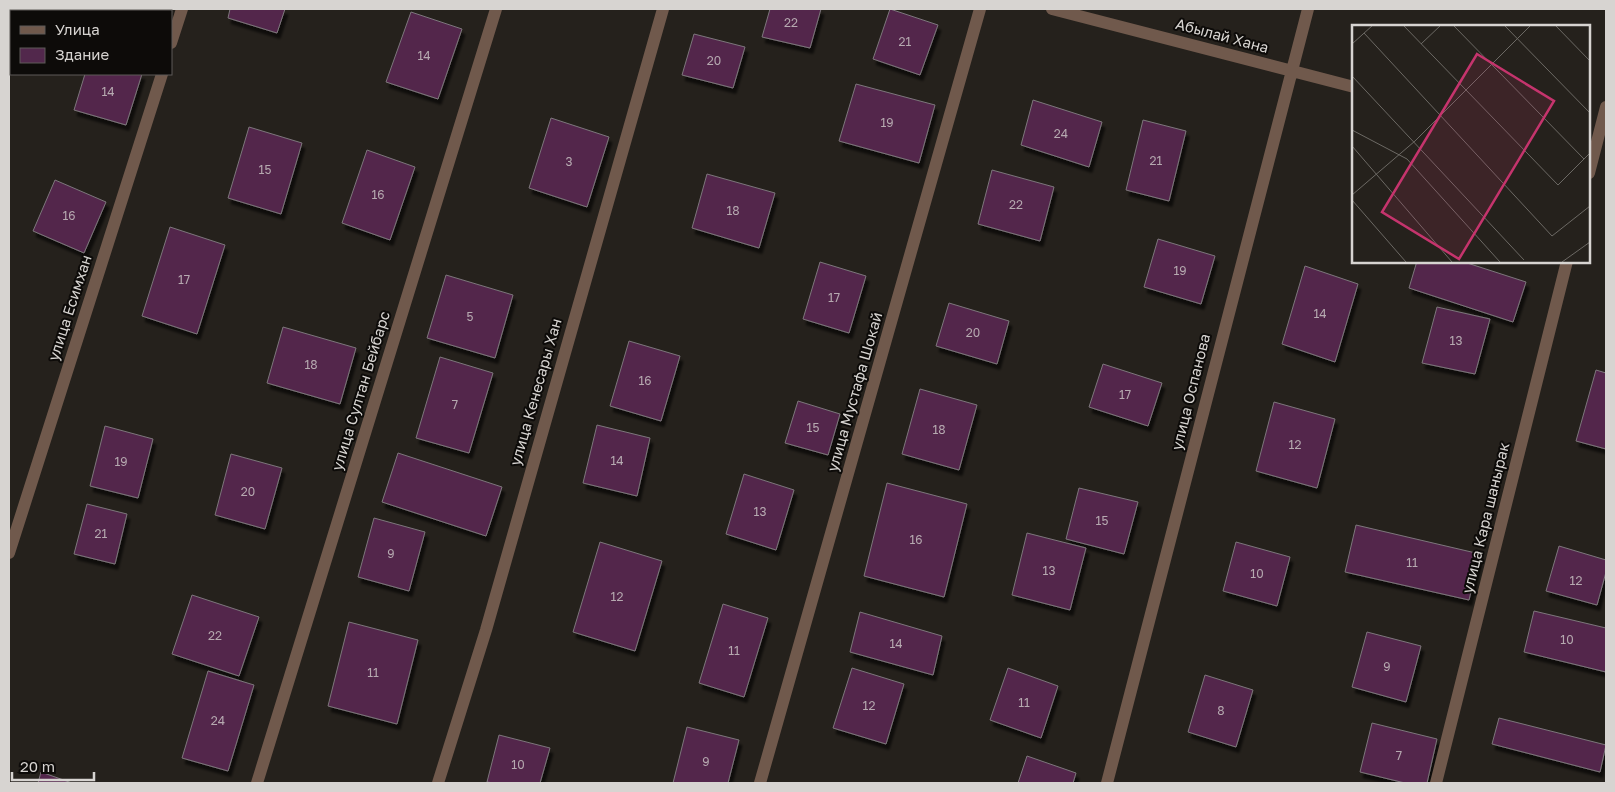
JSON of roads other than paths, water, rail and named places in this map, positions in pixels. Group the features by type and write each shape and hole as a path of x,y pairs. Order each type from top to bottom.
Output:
{"street":[{"path":"172,40 182,9"},
{"name":"улица Султан Бейбарс","path":"257,783 496,9"},
{"name":"улица Кенесары Хан","path":"438,783 486,630 662,9"},
{"name":"улица Мустафа Шокай","path":"760,783 980,9"},
{"name":"Абылай Хана","path":"1052,9 1352,86"},
{"name":"улица Оспанова","path":"1107,783 1308,9"},
{"name":"улица Есимхан","path":"9,553 162,75"},
{"path":"1590,170 1606,107"},
{"name":"улица Кара шанырак","path":"1436,783 1567,262"}]}
